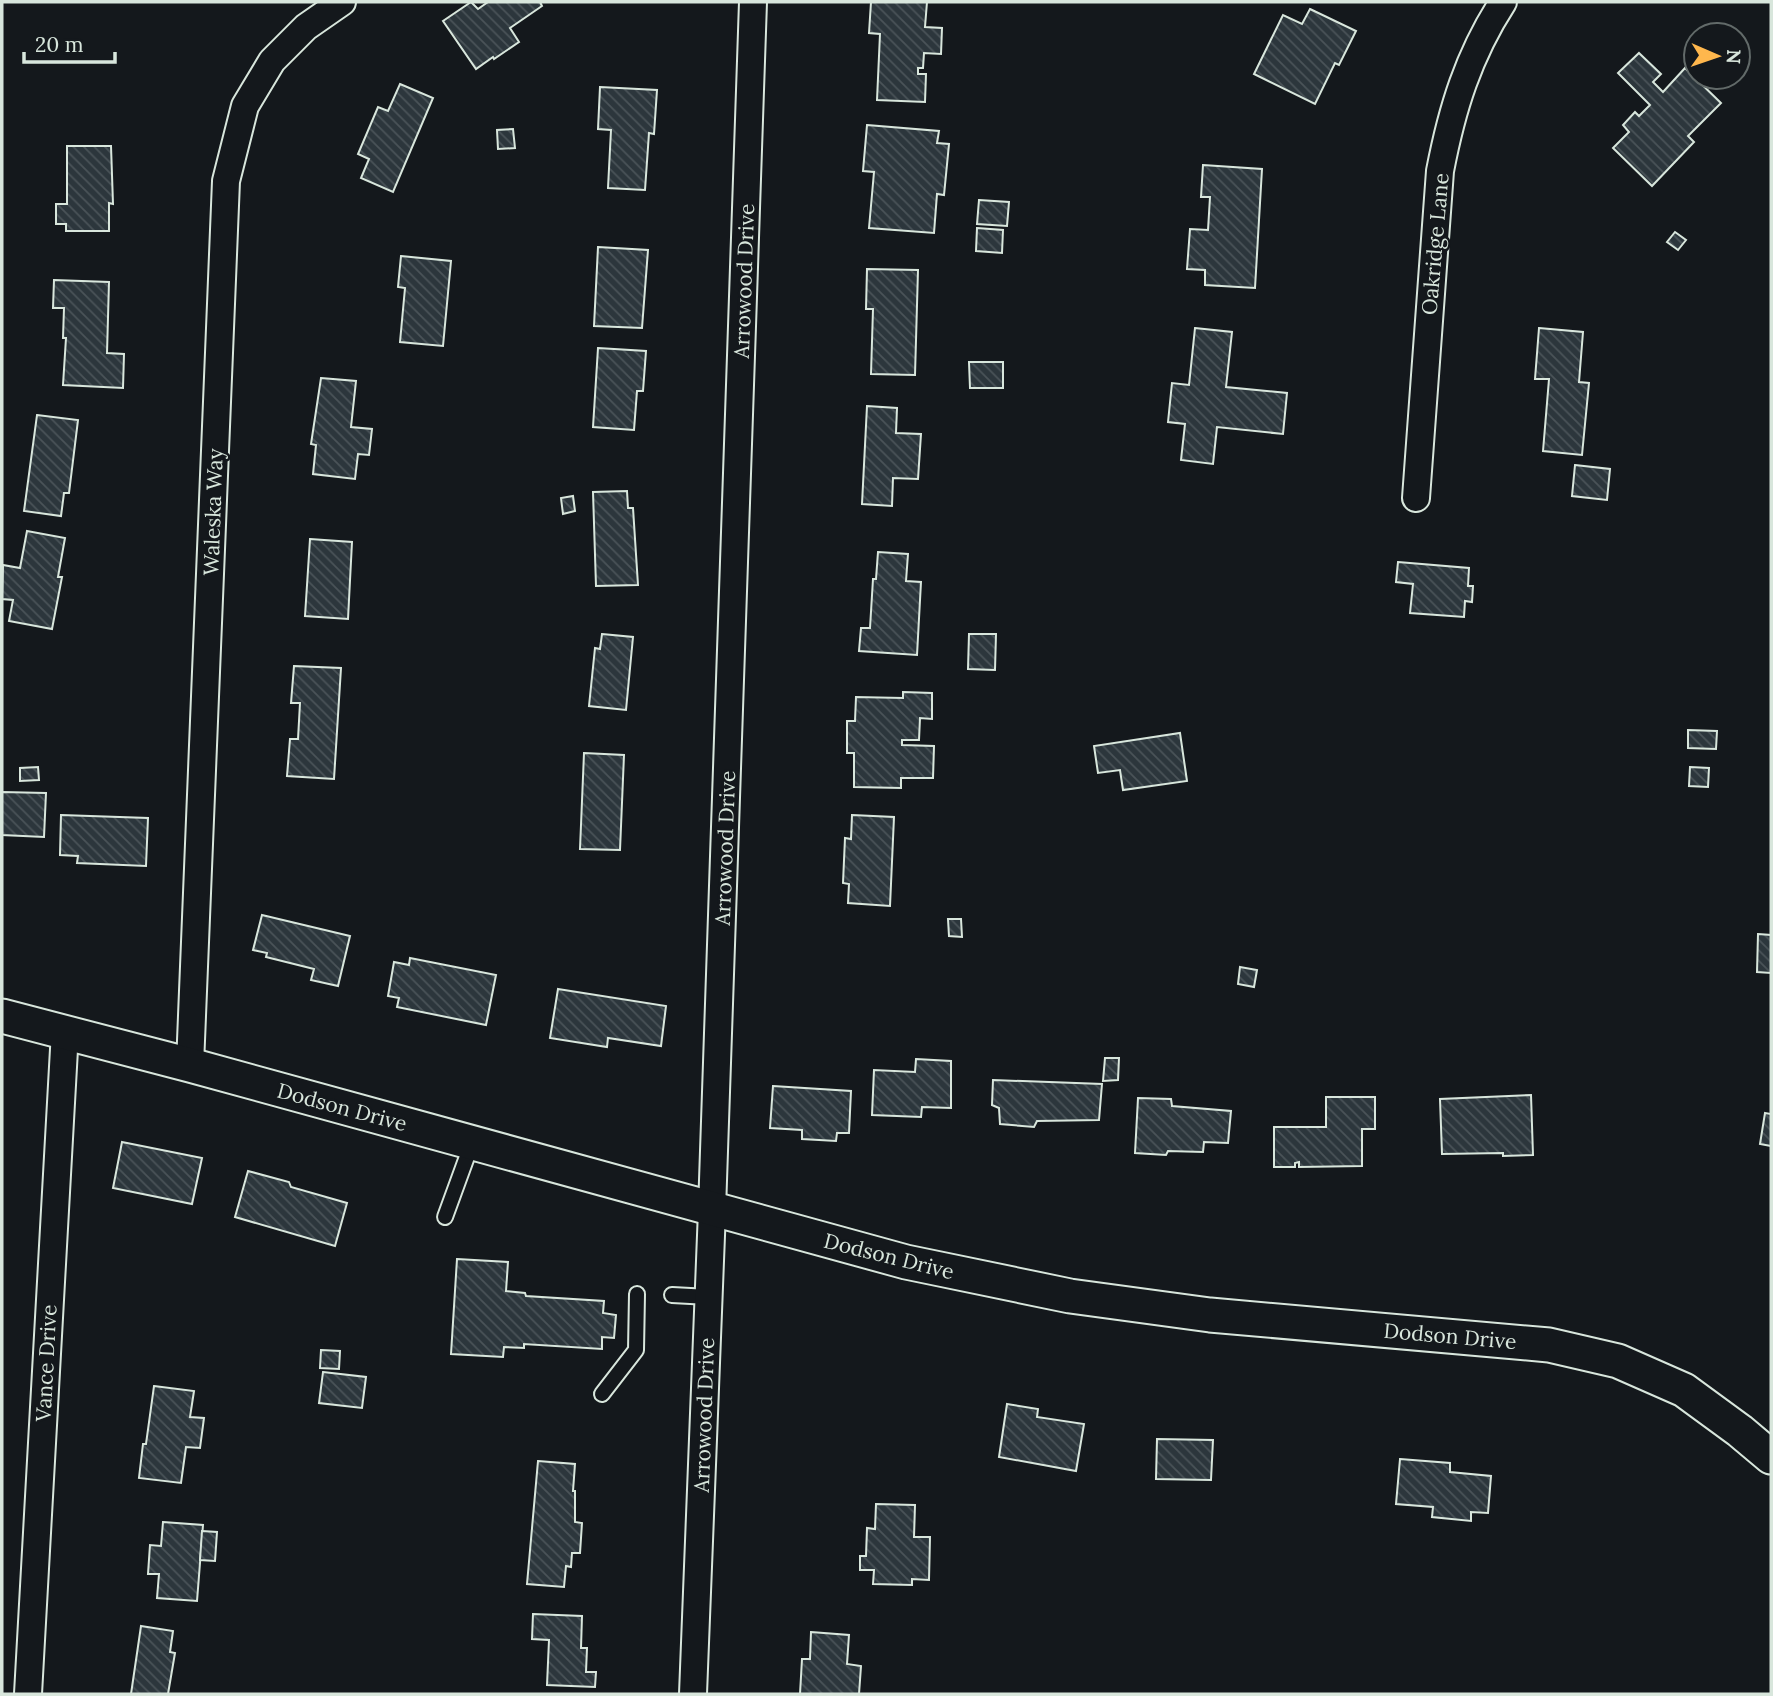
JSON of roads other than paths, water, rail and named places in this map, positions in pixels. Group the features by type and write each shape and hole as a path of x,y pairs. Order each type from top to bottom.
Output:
{"street":[{"name":"Waleska Way","path":"190,1065 226,181 245,106 272,61 306,27 342,2"},
{"name":"Arrowood Drive","path":"693,1694 753,2"},
{"name":"Oakridge Lane","path":"1416,498 1440,171 1449,127 1465,73 1480,40 1503,2"},
{"name":"Dodson Drive","path":"2,1016 906,1262 1070,1296 1210,1315 1549,1345 1618,1360 1684,1391 1768,1451"},
{"name":"Vance Drive","path":"27,1694 65,1031"}],"lane":[{"path":"445,1217 472,1143"},
{"path":"602,1394 636,1350 637,1294"},
{"path":"672,1295 709,1297"}]}
